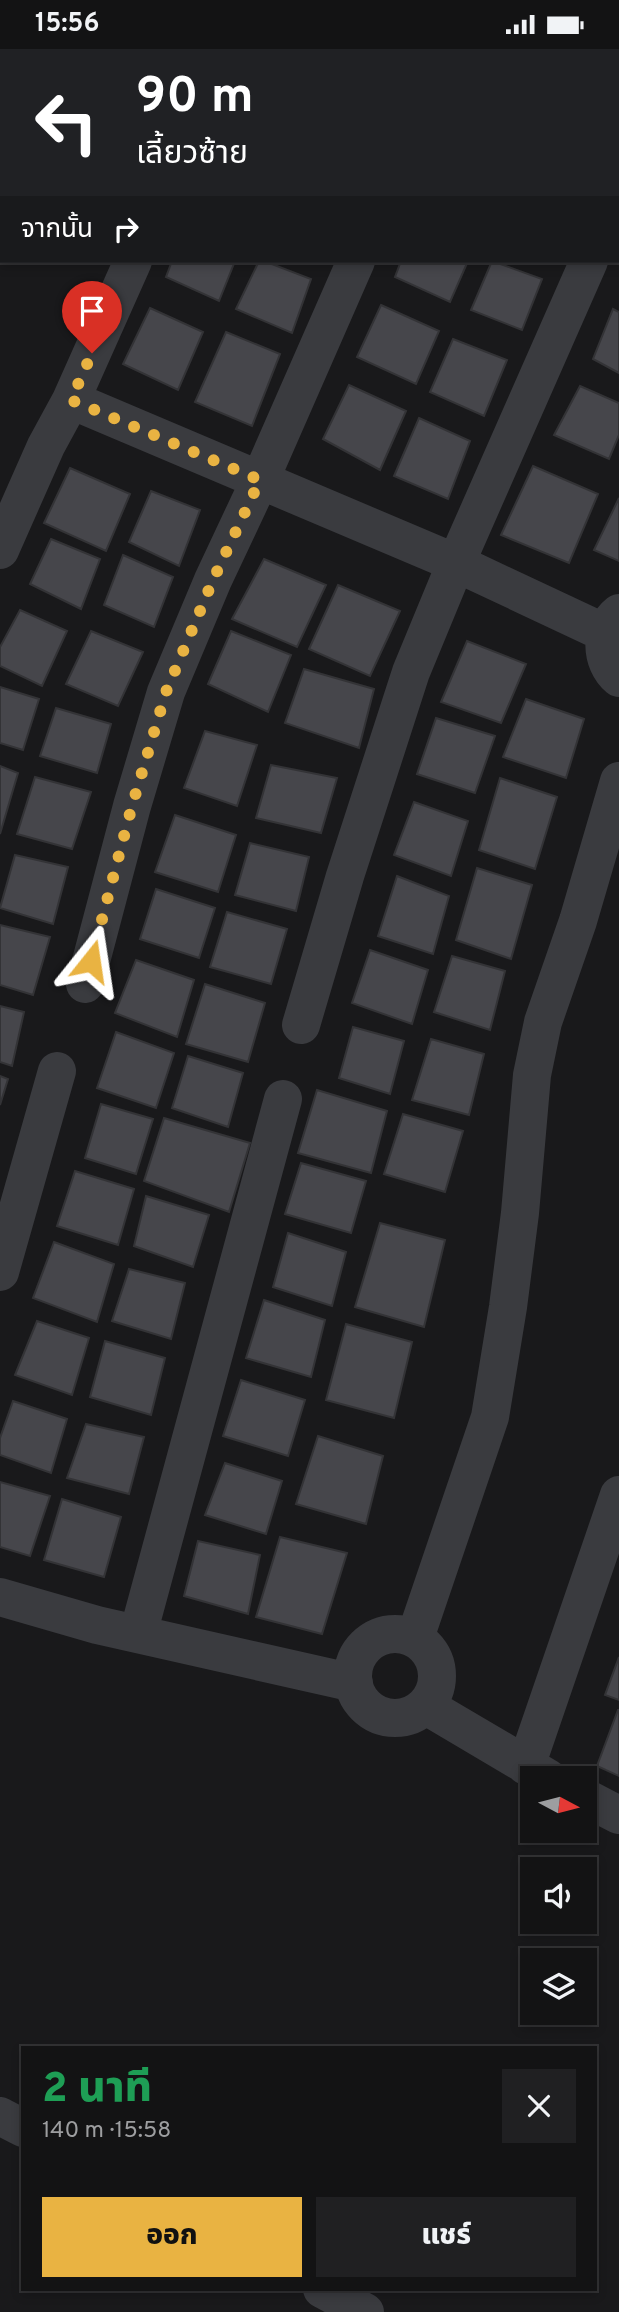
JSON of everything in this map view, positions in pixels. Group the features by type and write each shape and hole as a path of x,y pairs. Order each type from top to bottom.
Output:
{"street":[{"path":"0,550 132,263"},
{"path":"85,984 132,806 166,692 213,580 355,263"},
{"path":"301,1025 407,685 456,563 588,263"},
{"path":"71,400 456,563 612,623 604,653 612,672 619,678"},
{"path":"415,1638 490,1417 513,1267 532,1075 543,1021 578,921 619,781"},
{"path":"0,1272 57,1071"},
{"path":"138,1634 283,1099"},
{"path":"539,1766 619,1495"},
{"path":"0,1597 97,1625 354,1683"},
{"path":"389,1634 415,1638 426,1646 436,1664 435,1688 426,1706 415,1714 402,1718 389,1718 366,1707 358,1696 354,1683 353,1669 357,1657 376,1638 389,1634"},
{"path":"426,1706 527,1766"},
{"path":"597,1804 619,1815"},
{"path":"0,2116 21,2127"},
{"path":"326,2291 365,2312"}],"building":[{"path":"171,263 234,263 219,301 166,277"},
{"path":"258,263 269,263 311,279 292,333 236,309"},
{"path":"400,263 467,263 450,302 395,277"},
{"path":"491,263 542,279 522,330 471,310"},
{"path":"381,305 439,331 416,384 357,357"},
{"path":"150,308 203,332 178,390 123,364"},
{"path":"613,309 619,312 619,373 593,359"},
{"path":"226,332 280,354 252,426 195,402"},
{"path":"453,339 507,360 484,416 430,392"},
{"path":"349,385 406,411 380,470 323,439"},
{"path":"580,386 619,403 619,435 609,459 554,435"},
{"path":"419,418 470,441 448,499 394,476"},
{"path":"533,466 598,494 569,563 501,535"},
{"path":"70,468 130,494 106,551 44,523"},
{"path":"151,491 200,510 179,566 129,542"},
{"path":"619,498 619,561 594,550"},
{"path":"51,539 100,559 81,609 30,584"},
{"path":"123,555 173,577 154,627 104,605"},
{"path":"264,559 326,585 297,647 232,619"},
{"path":"338,585 400,611 370,676 309,649"},
{"path":"20,610 67,631 42,686 0,666 0,647"},
{"path":"91,631 143,652 118,706 66,684"},
{"path":"231,631 291,655 268,712 208,684"},
{"path":"467,641 526,664 501,723 441,702"},
{"path":"304,669 374,689 359,748 285,723"},
{"path":"0,687 39,699 23,750 0,743"},
{"path":"526,699 584,719 566,778 503,757"},
{"path":"56,708 111,724 97,773 40,756"},
{"path":"436,718 495,736 475,793 417,774"},
{"path":"205,731 257,745 237,806 184,788"},
{"path":"271,765 337,778 321,833 256,818"},
{"path":"0,766 18,773 0,834"},
{"path":"35,777 91,792 72,849 17,834"},
{"path":"500,778 557,797 535,869 479,850"},
{"path":"414,802 468,821 451,876 394,855"},
{"path":"175,815 236,835 218,892 155,872"},
{"path":"250,843 309,857 296,911 235,895"},
{"path":"15,855 68,867 53,924 0,908"},
{"path":"477,868 532,885 511,959 456,940"},
{"path":"397,876 449,896 433,954 378,936"},
{"path":"156,889 215,908 199,958 140,939"},
{"path":"227,912 287,929 271,984 210,967"},
{"path":"0,925 50,937 33,995 0,985"},
{"path":"370,950 428,970 412,1024 352,1003"},
{"path":"452,956 505,971 490,1030 434,1012"},
{"path":"136,960 194,980 177,1037 115,1013"},
{"path":"205,984 265,1003 248,1062 186,1044"},
{"path":"0,1006 24,1012 12,1066 0,1062"},
{"path":"353,1027 404,1041 390,1094 339,1078"},
{"path":"116,1032 174,1053 156,1108 97,1088"},
{"path":"431,1039 484,1054 469,1115 412,1100"},
{"path":"188,1056 243,1073 228,1127 172,1108"},
{"path":"0,1076 8,1079 0,1105"},
{"path":"317,1090 387,1111 371,1173 298,1153"},
{"path":"101,1104 153,1119 136,1174 85,1158"},
{"path":"403,1114 463,1131 445,1192 384,1174"},
{"path":"164,1118 250,1143 229,1212 144,1181"},
{"path":"301,1163 366,1181 351,1233 285,1214"},
{"path":"75,1171 134,1189 118,1245 57,1226"},
{"path":"146,1196 209,1215 193,1267 134,1246"},
{"path":"380,1223 445,1240 424,1327 355,1307"},
{"path":"288,1233 346,1252 332,1306 273,1287"},
{"path":"54,1242 114,1264 97,1322 33,1298"},
{"path":"129,1269 185,1283 171,1339 112,1321"},
{"path":"264,1300 325,1320 311,1377 246,1358"},
{"path":"37,1321 89,1338 72,1395 15,1375"},
{"path":"346,1324 412,1342 394,1418 326,1400"},
{"path":"105,1341 165,1358 151,1415 90,1397"},
{"path":"241,1380 305,1400 288,1456 223,1436"},
{"path":"13,1401 67,1419 51,1473 0,1455 0,1438"},
{"path":"86,1424 144,1437 129,1494 67,1478"},
{"path":"318,1436 383,1456 366,1524 296,1504"},
{"path":"225,1463 282,1481 266,1534 205,1515"},
{"path":"0,1482 50,1496 30,1556 0,1547"},
{"path":"62,1499 121,1517 104,1577 44,1560"},
{"path":"280,1537 347,1553 322,1634 256,1617"},
{"path":"198,1541 260,1555 248,1614 184,1596"},
{"path":"619,1657 619,1700 605,1695"},
{"path":"618,1710 619,1710 619,1776 597,1766"}],"route":[{"path":"91,961 132,806 166,692 213,580 260,480 71,400 92,353"}]}
